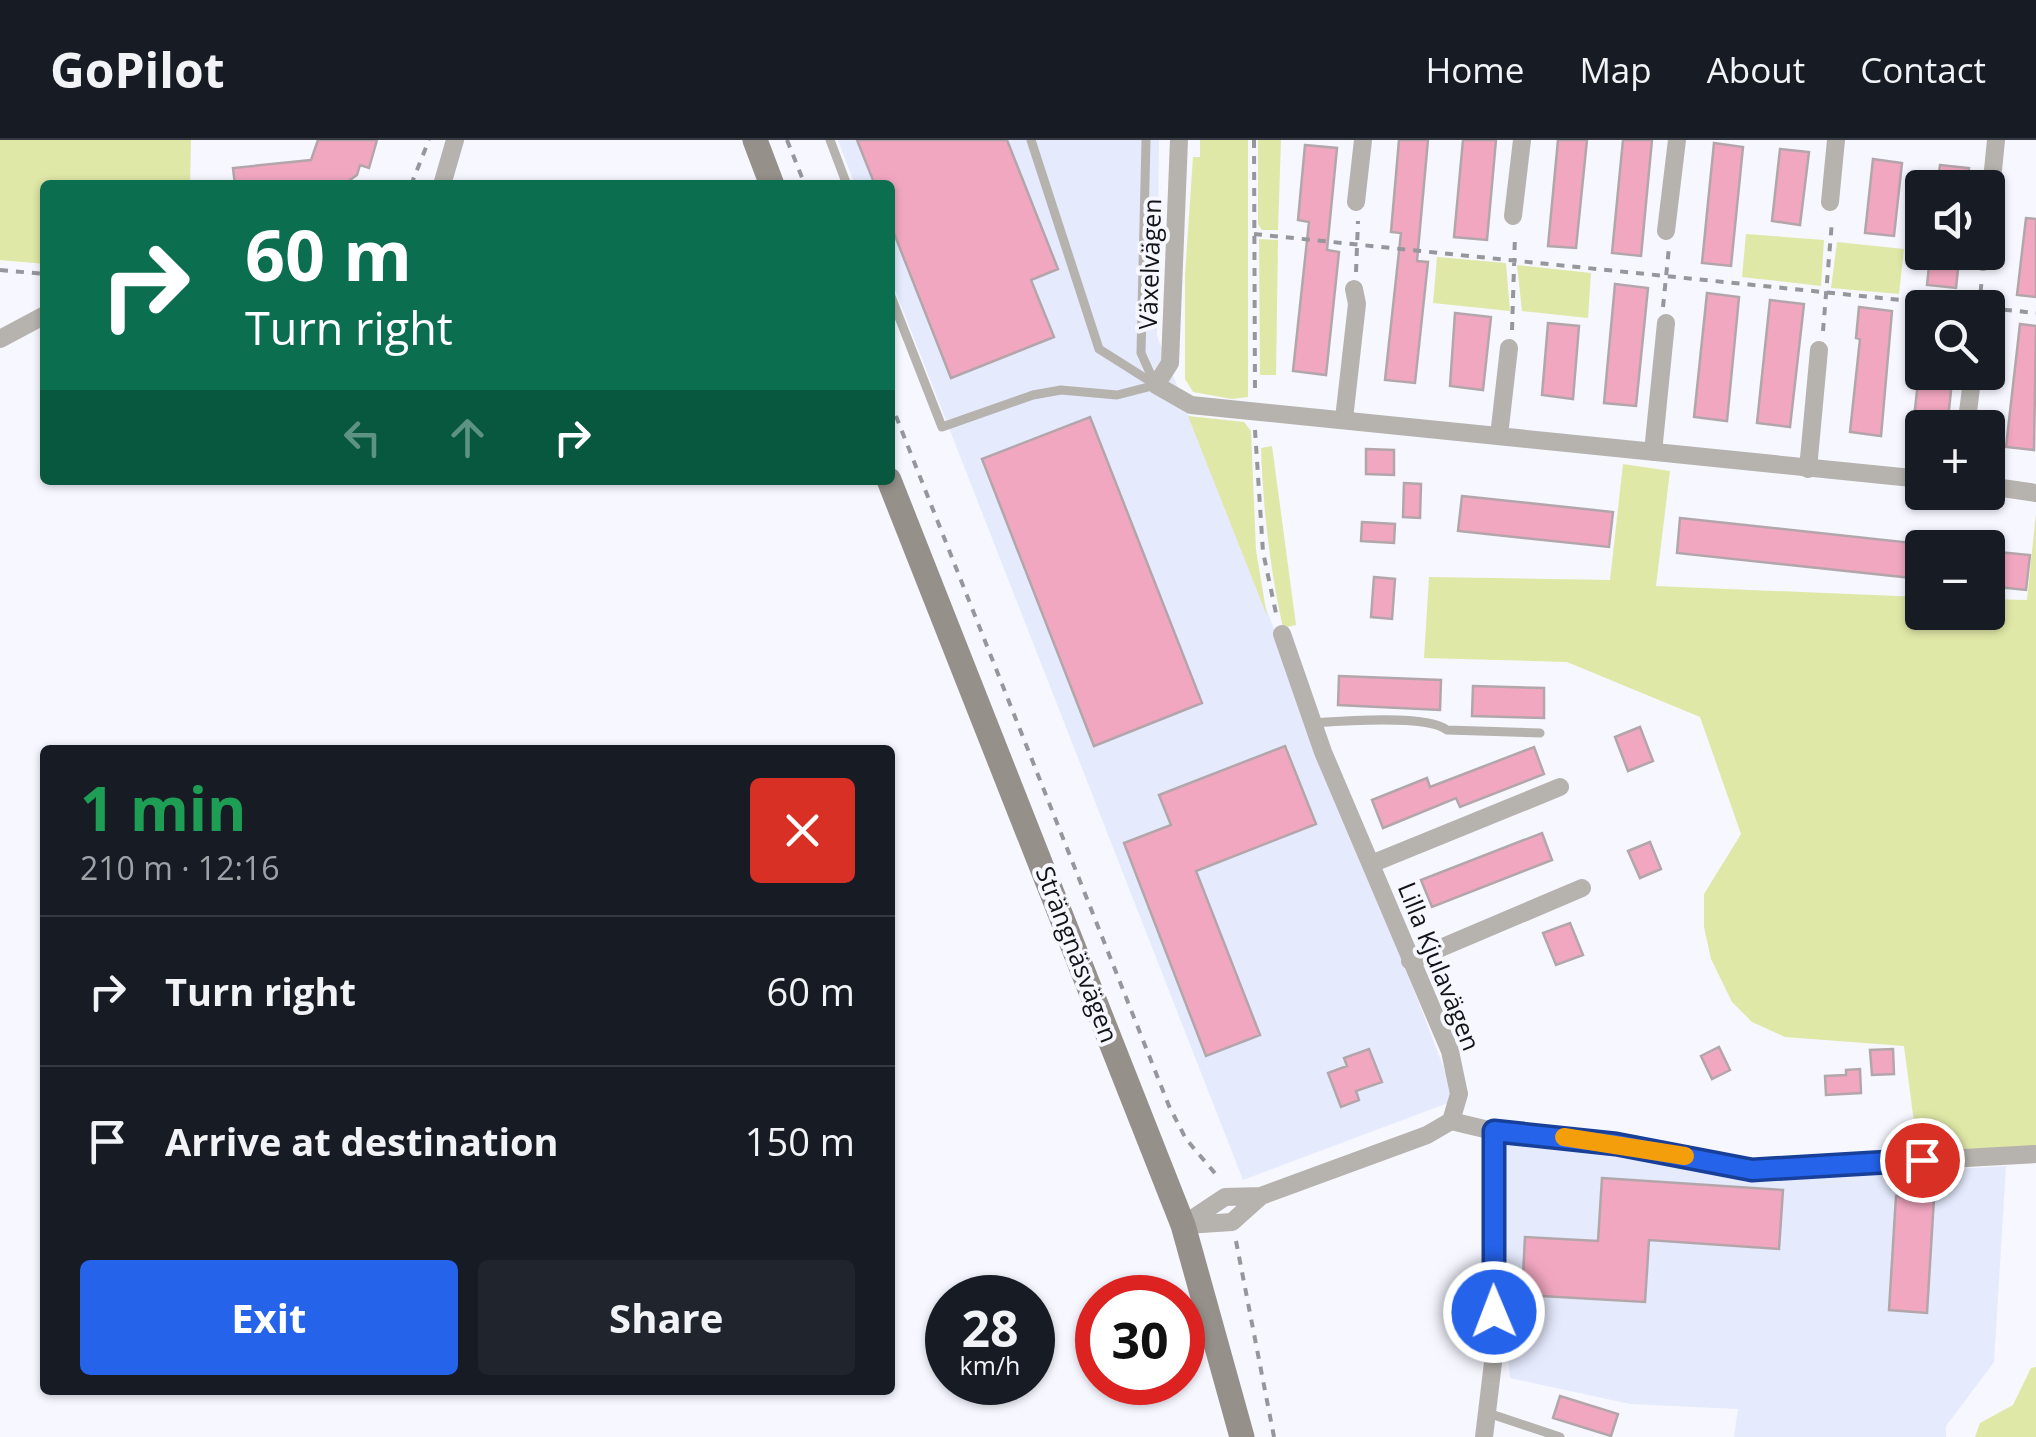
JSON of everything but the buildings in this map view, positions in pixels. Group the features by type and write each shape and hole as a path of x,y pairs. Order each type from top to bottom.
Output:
{"main road":[{"path":"755,140 770,180"},
{"name":"Strängnäsvägen","path":"891,485 1183,1226 1242,1437"}],"street":[{"path":"443,180 455,140"},
{"name":"Växelvägen","path":"1156,385 1170,363 1179,140"},
{"path":"1356,202 1363,140"},
{"path":"1513,216 1522,140"},
{"path":"1667,226 1678,140"},
{"path":"1830,202 1836,140"},
{"path":"1993,170 1996,140"},
{"path":"1344,419 1357,304 1354,288"},
{"path":"0,338 40,317"},
{"path":"1653,452 1665,327"},
{"path":"1499,436 1509,348"},
{"path":"1808,469 1819,350"},
{"path":"1156,385 1191,405 1905,478"},
{"path":"2005,489 2036,494"},
{"name":"Lilla Kjulavägen","path":"1282,634 1312,722 1456,1071 1459,1094 1452,1121"},
{"name":"Lilla Kjulavägen","path":"1371,864 1560,787"},
{"path":"1410,961 1582,888"},
{"path":"1183,1226 1232,1222 1260,1196 1427,1134 1452,1121 1494,1131 1616,1144 1752,1170 2036,1154"},
{"path":"1484,1437 1495,1346 1494,1131"}],"lane":[{"path":"830,140 845,180"},
{"path":"1031,140 1099,348 1156,385"},
{"path":"1146,140 1141,353 1156,385"},
{"path":"895,307 942,427 1033,394 1061,390 1117,395 1156,385"},
{"path":"1312,722 1392,718 1440,724 1447,730 1540,732"},
{"path":"1488,1413 1560,1437"}],"path":[{"path":"413,180 429,140"},
{"path":"787,140 802,180"},
{"path":"1254,140 1255,412 1263,552 1282,634"},
{"path":"1354,288 1356,202"},
{"path":"1819,350 1828,292 1830,202"},
{"path":"1509,348 1514,300 1513,216"},
{"path":"1665,327 1671,234 1667,226"},
{"path":"1254,234 1905,300"},
{"path":"0,270 40,274"},
{"path":"2005,310 2036,313"},
{"path":"895,414 1168,1106 1222,1186"},
{"path":"1235,1235 1274,1437"}],"shaded area":[{"path":"838,140 1159,140 1157,336 1312,723 1456,1100 1243,1180 895,290 895,180 853,180"},
{"path":"1522,1140 1758,1181 2006,1166 1994,1362 1946,1426 1946,1437 1734,1437 1738,1409 1630,1404 1510,1378 1504,1317 1503,1147"}],"green space":[{"path":"0,140 191,140 190,180 40,180 40,264 0,260"},
{"path":"1200,140 1248,140 1248,397 1232,399 1193,392 1185,379 1185,275 1193,157 1200,157"},
{"path":"1258,140 1281,140 1278,230 1262,230 1258,224"},
{"path":"1746,234 1824,240 1821,286 1742,277"},
{"path":"1259,239 1278,240 1276,375 1260,375"},
{"path":"1837,242 1904,249 1899,294 1831,288"},
{"path":"1437,257 1506,263 1510,311 1433,303"},
{"path":"1517,265 1591,273 1588,318 1522,311"},
{"path":"1188,416 1244,422 1251,431 1256,550 1267,616"},
{"path":"1272,446 1296,625 1283,628 1271,561 1262,471 1261,448"},
{"path":"1623,464 1670,471 1656,586 1905,596 1905,630 2005,630 2005,599 2027,600 2036,513 2036,1146 1918,1153 1904,1046 1785,1037 1752,1022 1732,1002 1711,959 1704,927 1704,894 1741,834 1700,717 1567,662 1424,658 1429,577 1610,580"},
{"path":"2036,1367 2036,1437 1975,1437 1980,1423 2013,1405 2031,1368"}],"slow traffic":[{"path":"1564,1137 1685,1156"}],"route":[{"path":"1494,1312 1494,1131 1616,1144 1752,1170 1922,1160"}]}
